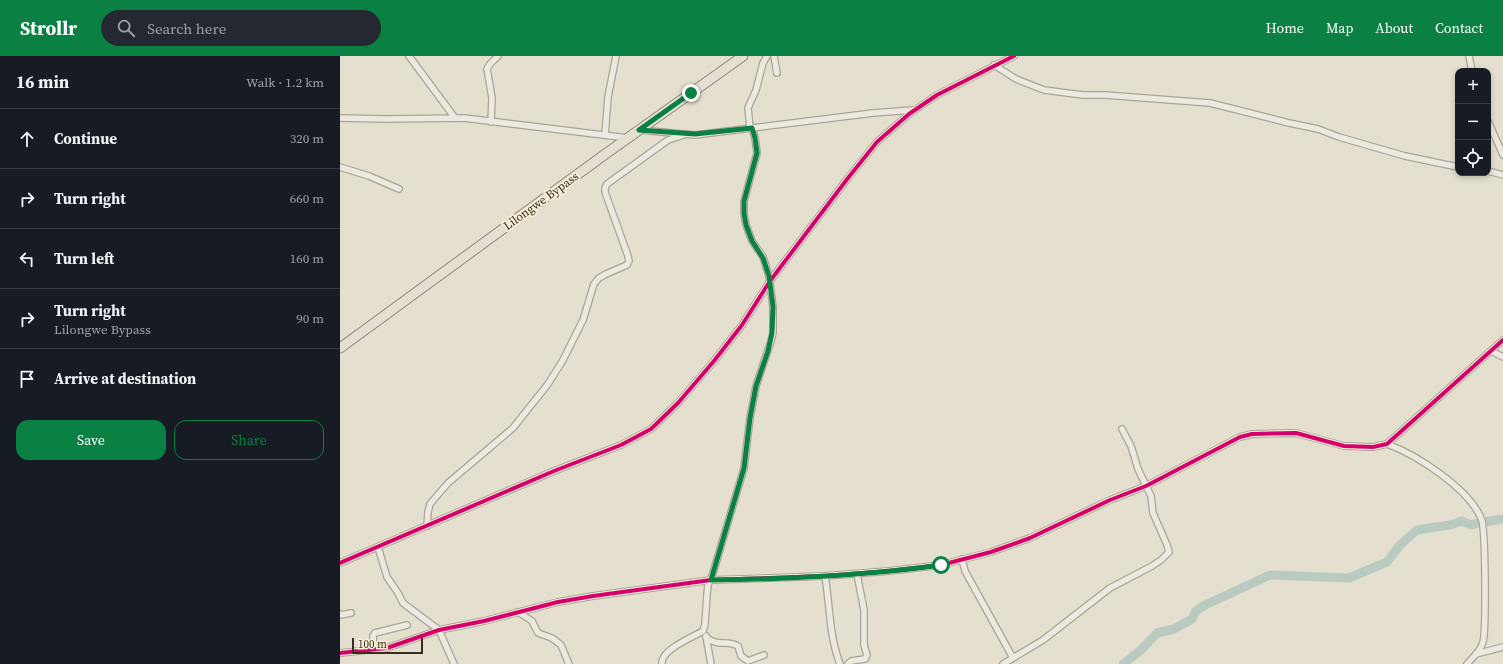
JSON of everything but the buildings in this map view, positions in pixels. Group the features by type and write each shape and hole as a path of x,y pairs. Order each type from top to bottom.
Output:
{"main road":[{"name":"Lilongwe Bypass","path":"340,348 743,56"}],"street":[{"path":"409,56 455,118"},
{"path":"491,122 492,98 487,69 498,56"},
{"path":"605,135 608,97 616,56"},
{"path":"711,664 706,637 703,631 705,624 708,585 711,580 744,468 750,418 756,386 771,341 773,319 770,281 763,258 752,241 744,220 744,201 757,153 748,108 756,90 763,63 767,56"},
{"path":"774,56 777,73"},
{"path":"340,563 554,471 621,446 651,429 678,403 714,361 742,325 770,281 872,148 885,134 914,110 937,95 1014,56"},
{"path":"1469,56 1471,68"},
{"path":"994,65 1016,79 1044,90 1083,95 1105,95 1210,104 1318,129 1339,137 1405,156 1455,166"},
{"path":"639,130 695,134 872,113 914,110"},
{"path":"340,118 455,118 628,138"},
{"path":"1491,128 1503,155"},
{"path":"427,526 430,504 448,483 513,428 548,384 563,360 584,320 594,284 599,278 627,265 629,261 628,256 605,192 606,184 668,140 687,134"},
{"path":"340,167 369,176 400,189"},
{"path":"1491,172 1503,175"},
{"path":"340,653 390,648 439,630 565,600 711,580 857,574 931,566 992,552 1022,541 1110,500 1146,486 1240,437 1252,434 1296,433 1335,445 1373,447 1387,444 1503,340"},
{"path":"1491,351 1503,357"},
{"path":"1003,664 1043,640 1110,588 1152,566 1169,552 1153,513 1151,496 1138,470 1131,446 1122,429"},
{"path":"1387,444 1417,458 1460,490 1482,518 1485,601 1484,633 1481,648 1467,664"},
{"path":"378,547 387,577 398,593 403,604 439,630 454,664"},
{"path":"962,559 966,571 1013,658"},
{"path":"848,664 851,661 865,659 867,655 864,645 864,610 857,574"},
{"path":"825,576 832,634 840,664"},
{"path":"518,612 532,621 538,633 552,638 561,645 569,664"},
{"path":"340,614 351,613"},
{"path":"374,650 373,636 375,633 407,624"},
{"path":"660,663 678,643 703,631"},
{"path":"706,637 718,643 734,644 738,646 742,656 748,661 764,655"},
{"path":"1476,655 1503,647"}],"waterway":[{"path":"1484,522 1503,519"},
{"path":"1123,664 1141,650 1157,633 1174,629 1192,619 1196,611 1205,605 1270,575 1349,578 1387,562 1400,545 1417,530 1450,525 1462,521 1471,525 1481,522"}],"cycle path":[{"path":"340,563 554,471 621,445 651,429 678,403 714,361 742,325 770,281 877,142 909,114 937,95 1014,56"},
{"path":"340,653 387,648 439,630 484,621 558,602 593,596 711,580 825,576 889,571 941,565 991,552 1030,538 1110,500 1146,486 1240,437 1252,434 1296,433 1344,446 1373,447 1387,444 1503,340"}],"route":[{"path":"691,93 639,130 695,134 752,128 757,153 744,201 744,220 752,241 763,258 769,276 772,289 773,307 771,341 756,386 750,418 744,468 711,580 857,574 941,565"}]}
